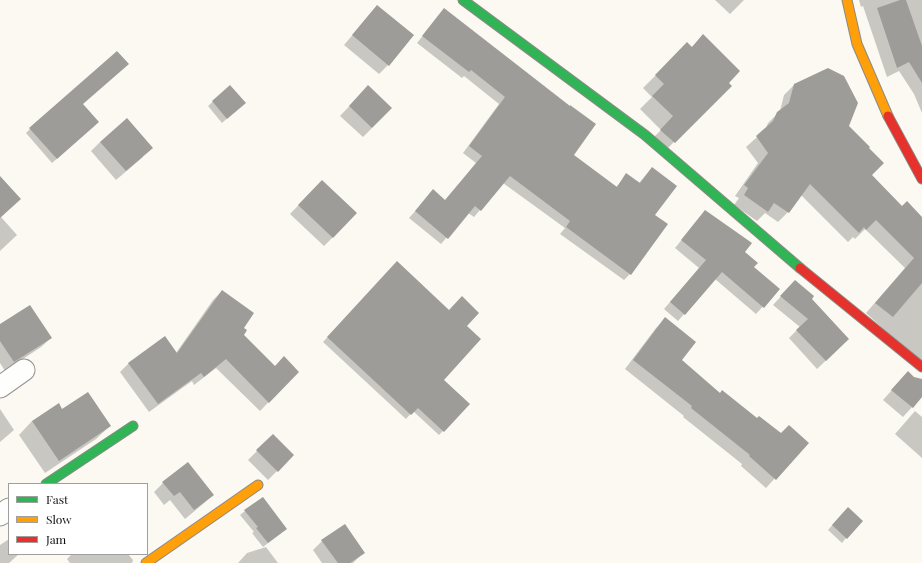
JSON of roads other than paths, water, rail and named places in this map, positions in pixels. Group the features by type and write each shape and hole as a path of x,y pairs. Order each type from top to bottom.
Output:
{"street":[{"path":"463,0 645,135 819,284 922,367"},
{"path":"847,0 857,44 892,125 922,178"},
{"path":"0,386 24,370"},
{"path":"48,483 133,426"},
{"path":"146,563 258,485"}]}
